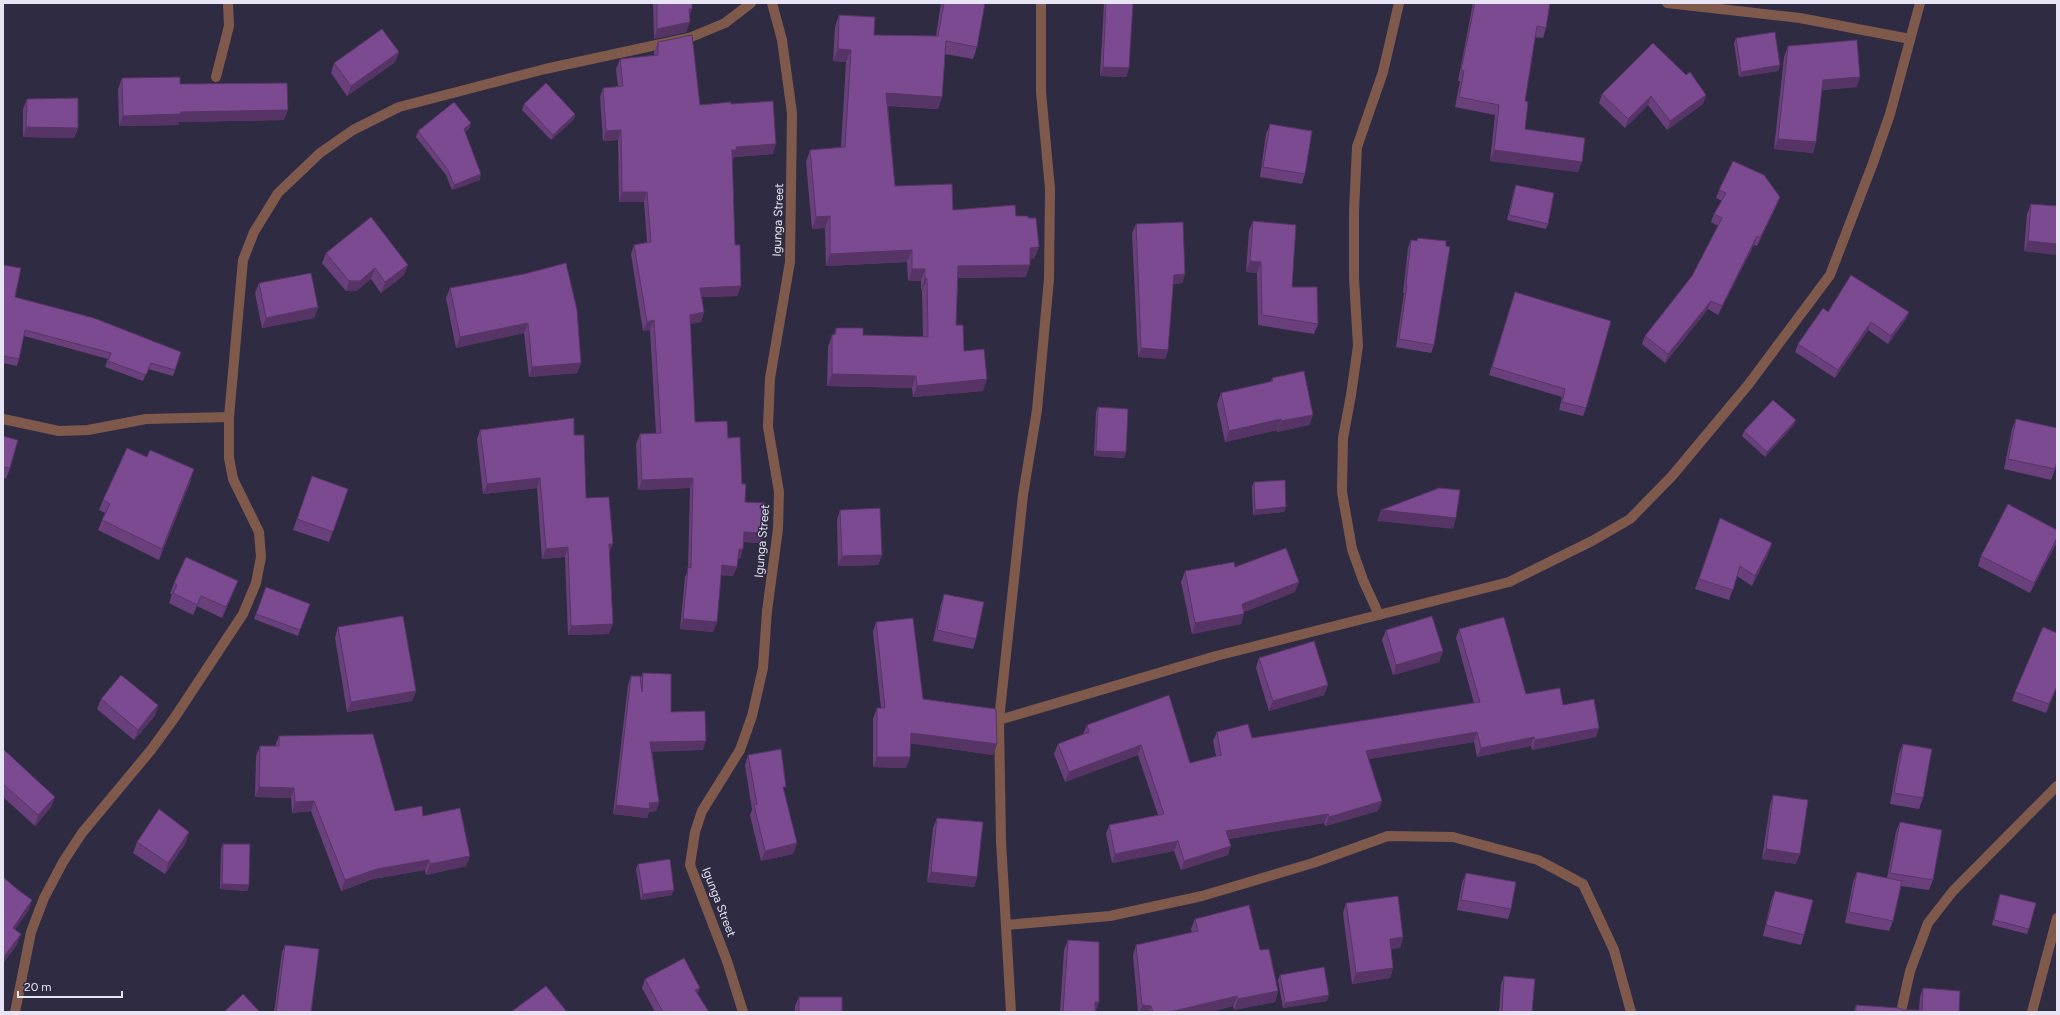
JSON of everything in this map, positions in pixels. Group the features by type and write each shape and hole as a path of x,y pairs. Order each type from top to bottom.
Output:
{"street":[{"path":"216,77 229,26 228,3"},
{"path":"15,1012 23,966 32,932 44,898 63,862 82,833 151,750 175,717 243,614 256,583 261,557 259,532 233,479 229,458 229,416 243,260 254,232 278,193 320,153 353,130 399,107 545,69 689,38 725,23 751,3"},
{"name":"Igunga Street","path":"743,1012 727,961 690,865 695,832 702,812 740,750 752,716 763,668 767,611 778,529 779,492 769,420 770,378 790,262 792,113 782,40 772,3"},
{"path":"1011,1012 1001,834 999,720 1022,511 1037,410 1046,324 1050,239 1050,189 1041,92 1041,3"},
{"path":"1379,615 1363,580 1352,549 1342,492 1343,438 1358,346 1354,278 1354,218 1357,147 1383,72 1399,3"},
{"path":"1667,3 1800,18 1910,39"},
{"path":"999,720 1216,656 1509,582 1592,541 1630,519 1672,476 1748,385 1830,274 1885,128 1920,3"},
{"path":"3,419 59,431 88,430 146,419 229,416"},
{"path":"1901,1012 1910,971 1928,923 1952,891 2057,786"},
{"path":"1006,925 1110,916 1202,896 1313,863 1388,836 1453,837 1538,860 1583,884 1614,950 1631,1012"},
{"path":"2032,1012 2057,918"}],"building":[{"path":"657,3 692,3 692,9 689,9 690,22 657,29"},
{"path":"944,3 985,3 977,47 946,41 942,97 886,93 895,186 952,184 953,210 1015,205 1016,216 1036,218 1039,247 1030,248 1030,265 958,266 956,325 963,325 964,351 984,349 987,379 917,386 916,376 832,374 832,335 836,334 836,328 863,328 863,335 928,337 927,279 925,278 925,269 912,269 912,250 830,254 830,216 816,217 810,150 845,147 851,50 838,49 839,15 875,17 874,35 938,36"},
{"path":"1106,3 1133,3 1129,68 1103,67"},
{"path":"1475,3 1550,3 1546,28 1537,26 1525,101 1528,102 1525,129 1585,138 1582,162 1494,150 1499,105 1459,97 1464,71 1461,70"},
{"path":"382,29 399,52 351,86 334,63"},
{"path":"1775,32 1780,65 1741,72 1736,38"},
{"path":"692,35 700,105 731,102 731,104 773,101 776,144 736,147 737,150 732,150 735,245 740,245 741,286 700,288 704,312 690,315 695,422 727,421 728,438 740,437 742,484 746,484 745,502 765,503 764,533 744,532 743,549 739,549 737,567 722,565 717,622 683,619 688,567 691,568 693,478 642,480 640,434 661,433 654,320 647,322 634,245 651,242 647,192 622,192 621,130 606,131 603,88 623,86 620,59 658,55 658,42"},
{"path":"1857,40 1860,77 1823,80 1816,142 1778,139 1788,46"},
{"path":"1653,43 1686,75 1690,72 1706,95 1670,121 1651,96 1628,119 1602,94"},
{"path":"180,77 180,84 287,83 288,110 181,112 181,114 123,116 122,78"},
{"path":"546,83 575,114 553,135 524,104"},
{"path":"78,98 78,128 26,127 27,99"},
{"path":"454,102 471,123 464,129 481,174 454,185 448,170 418,131"},
{"path":"1270,124 1312,131 1305,174 1263,167"},
{"path":"1733,161 1764,175 1780,197 1760,238 1757,236 1722,306 1711,301 1668,354 1645,336 1692,276 1722,218 1714,214 1726,193 1719,190"},
{"path":"1516,185 1554,193 1548,224 1509,215"},
{"path":"2031,204 2057,206 2057,244 2028,241"},
{"path":"371,217 408,265 385,282 375,268 360,281 349,281 326,253"},
{"path":"1253,221 1296,225 1292,287 1317,287 1318,324 1262,315 1261,262 1250,261"},
{"path":"1183,222 1185,274 1174,275 1168,350 1141,348 1136,224"},
{"path":"1418,238 1446,241 1446,246 1450,247 1434,345 1399,339 1407,285 1411,240 1417,241"},
{"path":"566,263 577,310 581,363 532,367 528,323 460,337 450,288 524,274"},
{"path":"3,265 21,268 15,297 94,318 181,352 175,370 151,363 146,375 108,361 111,353 25,330 19,359 3,356"},
{"path":"311,273 318,307 266,318 259,283"},
{"path":"1851,275 1909,312 1891,336 1871,322 1838,370 1798,344 1823,308 1828,312"},
{"path":"1515,292 1611,321 1586,408 1562,402 1565,389 1492,367"},
{"path":"1304,371 1313,415 1281,421 1281,419 1229,431 1221,393 1273,381 1272,378"},
{"path":"1773,400 1796,420 1767,452 1744,431"},
{"path":"1098,407 1128,409 1126,452 1096,451"},
{"path":"574,418 574,435 584,435 586,498 609,497 613,544 609,544 613,624 571,626 568,547 546,549 540,478 487,484 480,430"},
{"path":"2016,419 2057,428 2057,461 2055,469 2008,459"},
{"path":"3,436 18,440 10,468 3,467"},
{"path":"127,448 147,457 150,450 194,469 162,549 102,520 110,504 103,500"},
{"path":"312,476 348,489 333,532 297,519"},
{"path":"1285,480 1286,507 1255,510 1254,482"},
{"path":"1439,488 1460,490 1456,518 1381,510"},
{"path":"2008,504 2057,530 2057,538 2034,583 1981,556"},
{"path":"880,508 882,555 842,556 840,510"},
{"path":"1720,518 1772,543 1755,576 1740,566 1733,590 1699,579"},
{"path":"1286,548 1299,582 1242,604 1244,614 1195,623 1185,571 1234,562 1235,567"},
{"path":"186,557 238,581 226,607 201,596 197,605 173,593 177,585 174,583"},
{"path":"266,587 310,604 300,630 256,614"},
{"path":"944,594 984,602 976,639 937,630"},
{"path":"403,616 416,691 351,702 338,627"},
{"path":"1432,616 1443,651 1396,665 1386,630"},
{"path":"1504,617 1526,694 1560,688 1563,705 1594,699 1599,728 1535,740 1534,737 1481,748 1477,732 1366,751 1382,801 1329,817 1328,814 1226,831 1231,846 1184,861 1178,841 1115,854 1109,825 1164,814 1141,745 1069,772 1058,744 1089,732 1087,725 1169,695 1190,763 1221,755 1217,732 1248,724 1252,738 1480,702 1459,629"},
{"path":"913,618 923,699 996,709 997,744 911,733 910,757 877,757 877,708 885,708 876,622"},
{"path":"2043,627 2057,633 2057,686 2049,704 2015,692"},
{"path":"1314,641 1328,685 1273,701 1259,658"},
{"path":"643,673 671,674 671,712 705,711 706,741 650,742 659,802 649,803 650,809 616,805 631,676 640,676 642,692"},
{"path":"121,675 158,705 138,730 101,699"},
{"path":"373,734 395,811 422,806 423,816 460,808 470,856 430,864 429,860 377,869 345,880 314,801 295,802 294,788 259,787 260,746 279,746 279,736"},
{"path":"1903,744 1932,749 1923,798 1894,793"},
{"path":"3,749 55,797 38,815 3,784"},
{"path":"781,749 786,787 783,787 797,843 765,851 754,805 757,804 748,755"},
{"path":"1773,795 1808,800 1800,854 1766,849"},
{"path":"159,809 189,832 168,863 137,842"},
{"path":"937,818 983,822 977,877 931,872"},
{"path":"1900,822 1942,830 1933,880 1890,873"},
{"path":"223,844 250,844 249,885 222,884"},
{"path":"670,859 674,890 643,894 638,864"},
{"path":"1857,872 1902,881 1893,921 1849,912"},
{"path":"1466,873 1516,882 1511,909 1461,900"},
{"path":"3,877 32,900 13,928 21,934 3,958"},
{"path":"1775,891 1813,900 1804,935 1766,925"},
{"path":"2000,894 2036,903 2029,929 1994,920"},
{"path":"1398,896 1403,937 1390,939 1393,968 1356,973 1346,903"},
{"path":"1249,905 1260,950 1269,949 1278,991 1238,999 1237,996 1170,1012 1153,1012 1151,1006 1142,1005 1136,945 1198,931 1195,919"},
{"path":"1068,940 1099,942 1099,1002 1095,1002 1095,1012 1063,1012"},
{"path":"285,945 319,949 311,1012 276,1012"},
{"path":"684,958 700,988 695,990 709,1012 663,1012 645,979"},
{"path":"1324,967 1329,995 1285,1003 1280,975"},
{"path":"1504,976 1535,979 1532,1012 1502,1012"},
{"path":"546,986 567,1012 511,1012"},
{"path":"1923,988 1960,991 1959,1012 1856,1012 1856,1005 1899,1008 1903,1010 1922,1010"},
{"path":"243,994 260,1012 224,1012"},
{"path":"799,997 842,997 842,1012 799,1012"}]}
